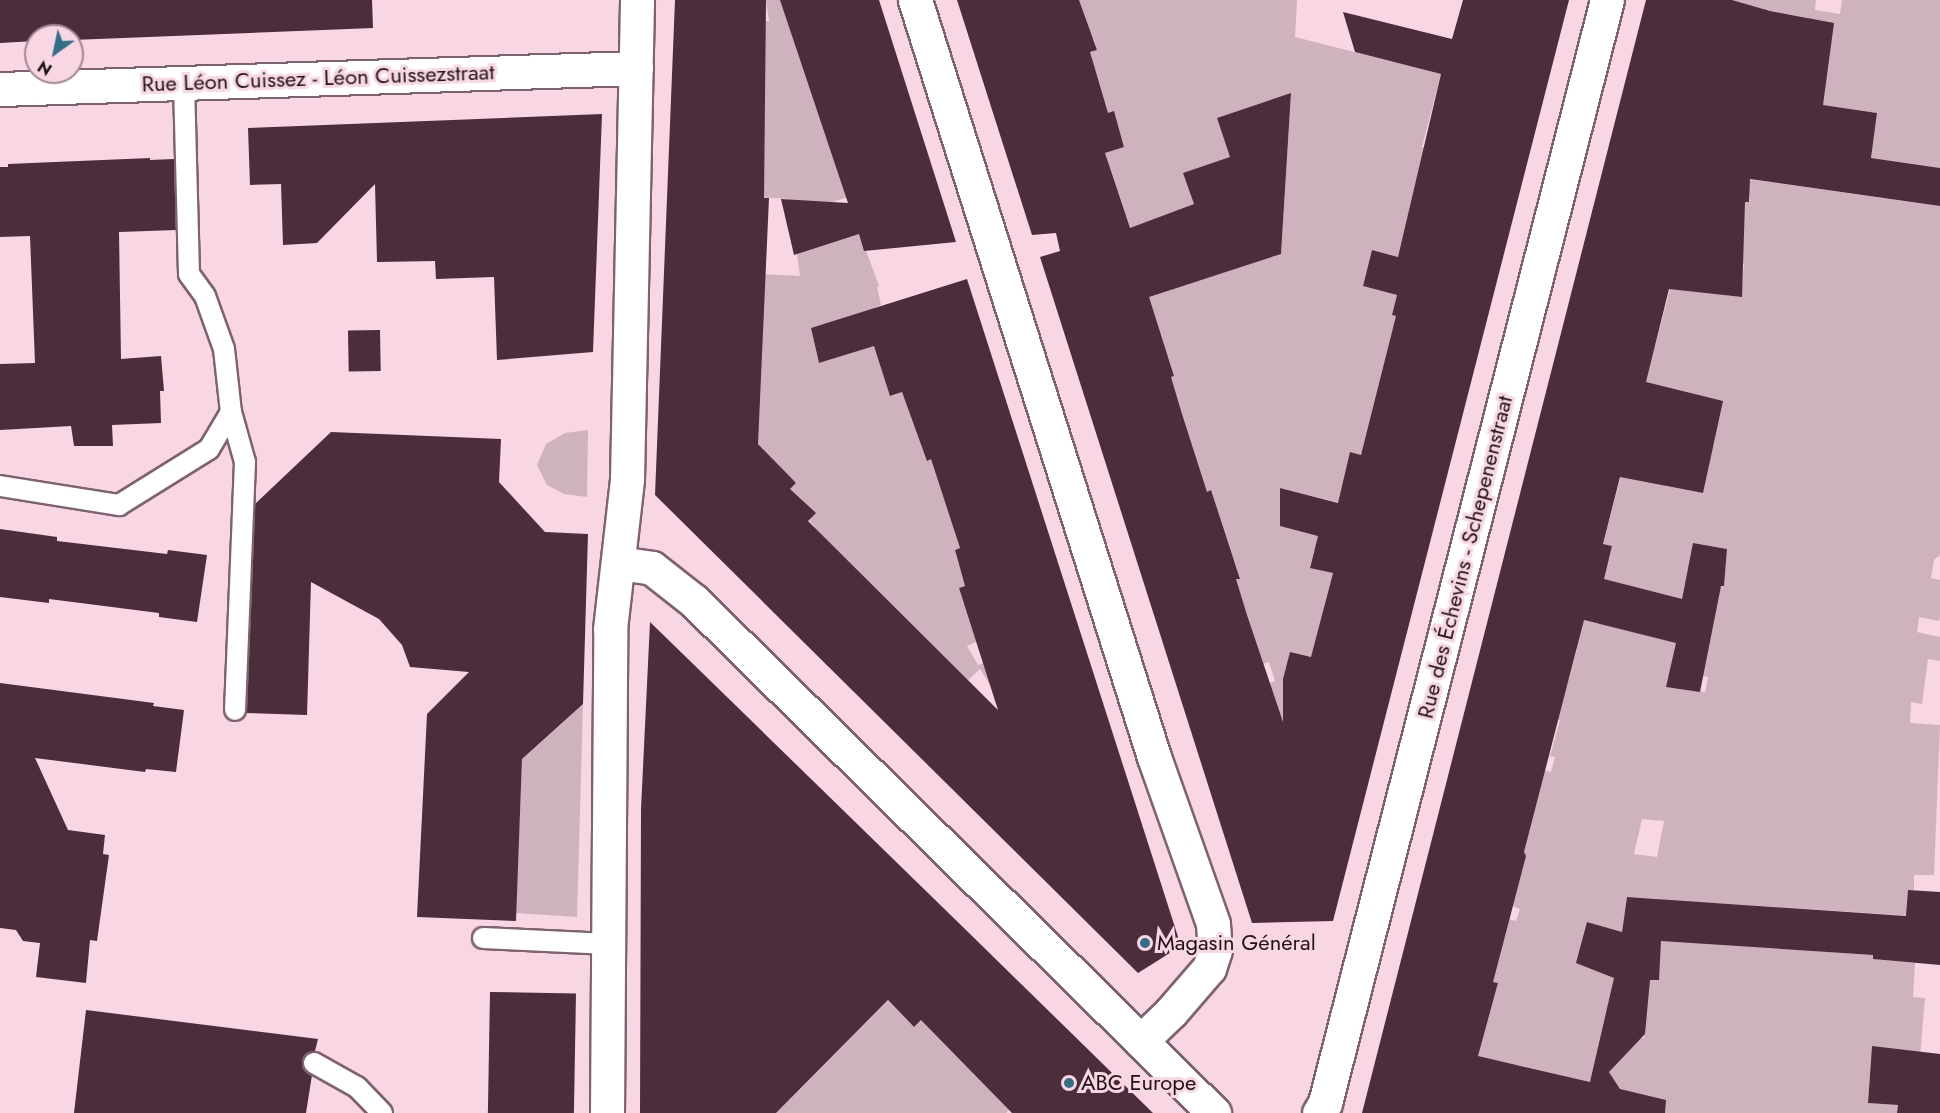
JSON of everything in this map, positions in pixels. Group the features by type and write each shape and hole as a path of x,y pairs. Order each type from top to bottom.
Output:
{"street":[{"path":"607,1113 610,629 627,479 637,0"},
{"path":"915,0 1154,757 1213,924 1215,951 1209,968 1171,1012 1141,1041"},
{"name":"Rue des Échevins - Schepenenstraat","path":"1319,1113 1325,1103 1607,0"},
{"name":"Rue Léon Cuissez - Léon Cuissezstraat","path":"0,89 636,68"},
{"path":"618,563 652,568 693,601 1214,1113"}],"lane":[{"path":"184,83 189,274 205,296 224,349 231,412 245,462 235,710"},
{"path":"0,486 119,505 209,449 231,412"},
{"path":"483,938 609,944"},
{"path":"314,1063 357,1087 382,1113"}],"shaded area":[{"path":"734,0 784,0 848,197 792,215 790,199 730,196 760,21 769,21 766,2"},
{"path":"1078,0 1297,0 1295,37 1441,74 1422,147 1425,148 1409,260 1372,250 1363,286 1397,295 1392,315 1402,318 1361,455 1350,452 1348,505 1280,488 1281,526 1338,541 1334,555 1314,550 1310,567 1333,573 1324,606 1333,662 1308,656 1304,672 1285,668 1286,683 1320,760 1245,691 1275,681 1269,662 1263,664 1251,630 1236,579 1239,578 1235,562 1225,565 1216,507 1211,491 1206,492 1193,451 1170,377 1174,375 1138,268 1105,153 1124,147 1114,112 1087,120 1074,63 1092,57 1090,52 1097,50 1094,39 1084,42","holes":["1291,94 1281,254 1207,278 1184,208 1194,204 1184,173 1241,188 1217,118"]},
{"path":"1732,0 1816,0 1815,10 1840,14 1842,0 1940,0 1940,168 1871,158 1877,113 1737,93 1744,213 1745,202 1750,201 1747,179 1940,206 1940,555 1934,560 1931,578 1940,580 1940,617 1939,621 1919,617 1917,632 1940,637 1940,661 1928,659 1922,704 1911,702 1910,723 1940,725 1934,875 1914,875 1914,890 1908,890 1929,917 1716,903 1715,944 1873,955 1874,959 1915,963 1913,997 1925,998 1920,1057 1872,1047 1868,1103 1898,1105 1897,1113 1622,1113 1630,1104 1609,1072 1598,1084 1518,1065 1509,1101 1471,1053 1488,1020 1498,983 1489,981 1501,917 1516,921 1520,909 1510,905 1530,828 1535,768 1551,772 1555,757 1550,756 1560,720 1545,716 1567,686 1577,649 1554,612 1598,624 1603,603 1583,574 1609,559 1612,546 1603,544 1745,4","holes":["1788,14 1808,18 1781,48","1728,262 1744,264 1741,297 1725,295","1722,401 1703,493 1665,485","1693,543 1727,549 1724,586 1682,599 1685,583 1695,584","1670,670 1708,677 1705,692 1667,687","1642,819 1664,821 1657,857 1634,854","1627,897 1662,899 1658,980 1614,978 1587,922 1622,932","1605,1017 1646,1021 1644,1038 1601,1034"]},
{"path":"853,215 879,286 877,287 881,305 876,307 891,396 902,392 928,460 932,459 960,548 955,550 965,586 959,588 964,604 977,600 981,640 967,646 978,665 994,660 999,699 980,669 967,681 821,535 809,520 815,513 790,489 796,483 769,465 773,459 758,444 740,273 800,276 797,254","holes":["821,325 833,359 819,363 811,328"]},
{"path":"588,430 587,497 564,494 547,485 537,465 546,444 565,433"},
{"path":"583,704 577,917 516,913 522,759"},
{"path":"888,1001 914,1027 924,1017 1014,1104 1006,1113 776,1113"}],"building":[{"path":"0,0 372,0 373,28 84,40 84,24 24,24 24,42 0,43"},
{"path":"675,0 766,0 764,198 769,198 758,444 796,483 790,489 816,513 808,521 998,710 959,588 965,586 955,550 960,548 931,459 927,461 902,392 890,396 874,346 819,363 811,328 967,279 1181,946 1138,973 655,495"},
{"path":"780,0 879,0 956,242 864,251 859,234 794,255 781,199 848,203"},
{"path":"957,0 1079,0 1097,50 1090,52 1108,113 1114,111 1124,147 1105,153 1130,228 1194,204 1183,173 1230,157 1217,118 1291,93 1281,254 1149,297 1174,376 1171,377 1182,414 1207,492 1211,490 1240,579 1236,579 1247,615 1283,722 1283,679 1290,652 1311,657 1333,573 1310,568 1318,536 1280,526 1280,488 1338,503 1350,452 1361,455 1396,316 1392,315 1397,295 1363,286 1372,250 1398,257 1441,74 1355,52 1343,12 1452,39 1463,0 1569,0 1333,921 1252,923 1040,257 1060,251 1056,233 1032,235"},
{"path":"1646,0 1732,0 1770,11 1834,23 1823,105 1877,113 1871,158 1940,168 1940,206 1750,179 1749,202 1745,202 1742,297 1669,289 1646,382 1723,401 1703,493 1620,477 1603,544 1612,546 1604,579 1682,599 1693,543 1727,549 1724,586 1721,586 1700,692 1666,687 1676,643 1584,620 1524,852 1526,856 1493,982 1498,983 1478,1056 1590,1082 1614,978 1576,963 1587,922 1622,932 1627,897 1906,916 1908,890 1940,892 1940,965 1873,959 1873,955 1661,941 1659,980 1650,980 1645,1034 1609,1072 1620,1089 1666,1100 1665,1113 1362,1113"},
{"path":"602,114 593,352 497,360 494,277 436,279 435,261 377,262 375,184 317,243 283,245 281,184 250,185 248,128"},
{"path":"150,158 150,160 174,159 176,230 119,232 121,359 161,356 164,391 160,391 161,423 112,425 113,446 74,446 71,426 0,430 0,364 35,363 30,236 0,237 0,167 8,167 8,164"},
{"path":"380,330 381,371 349,372 348,331"},
{"path":"331,432 501,439 499,482 545,532 588,534 583,704 522,759 516,921 417,917 427,714 469,672 410,667 402,645 379,619 311,582 307,715 246,713 255,504"},
{"path":"0,529 57,537 57,541 167,554 168,550 207,555 197,622 159,617 159,613 49,599 49,603 0,597"},
{"path":"650,622 1153,1113 1012,1113 921,1020 914,1027 888,1000 776,1113 640,1113 641,809"},
{"path":"0,683 154,703 153,706 184,710 176,772 146,769 145,772 35,758 68,830 105,835 103,854 109,855 97,941 90,940 86,983 36,977 40,943 23,941 16,930 0,928"},
{"path":"490,992 576,994 574,1113 488,1113"},
{"path":"86,1010 318,1039 315,1051 307,1053 302,1063 304,1070 312,1075 306,1113 74,1113"},
{"path":"1872,1046 1940,1054 1940,1113 1897,1113 1898,1105 1868,1103"}],"place":[{"name":"Magasin Général","path":"1145,943"},
{"name":"ABC Europe","path":"1069,1083"}]}
